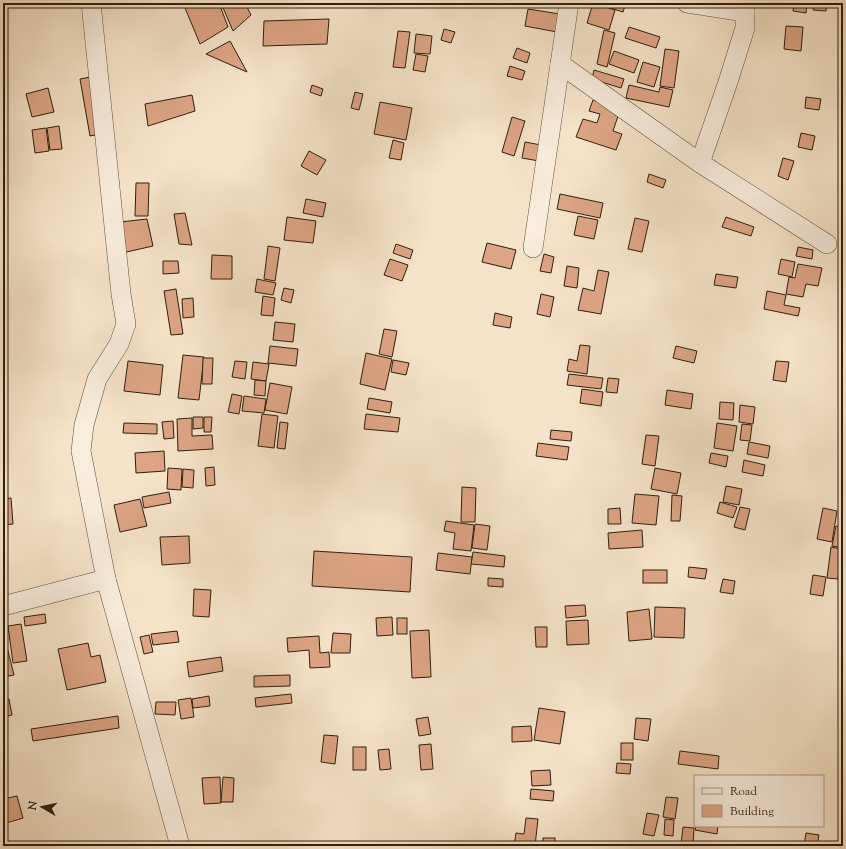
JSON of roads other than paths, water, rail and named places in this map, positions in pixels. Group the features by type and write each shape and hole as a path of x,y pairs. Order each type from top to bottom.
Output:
{"street":[{"path":"92,3 110,192 121,294 126,324 119,344 97,379 84,425 81,451 106,579 180,846"},
{"path":"533,248 569,3"},
{"path":"687,3 745,8 745,28 700,163"},
{"path":"560,64 700,163 827,244"},
{"path":"3,606 106,579"}]}
